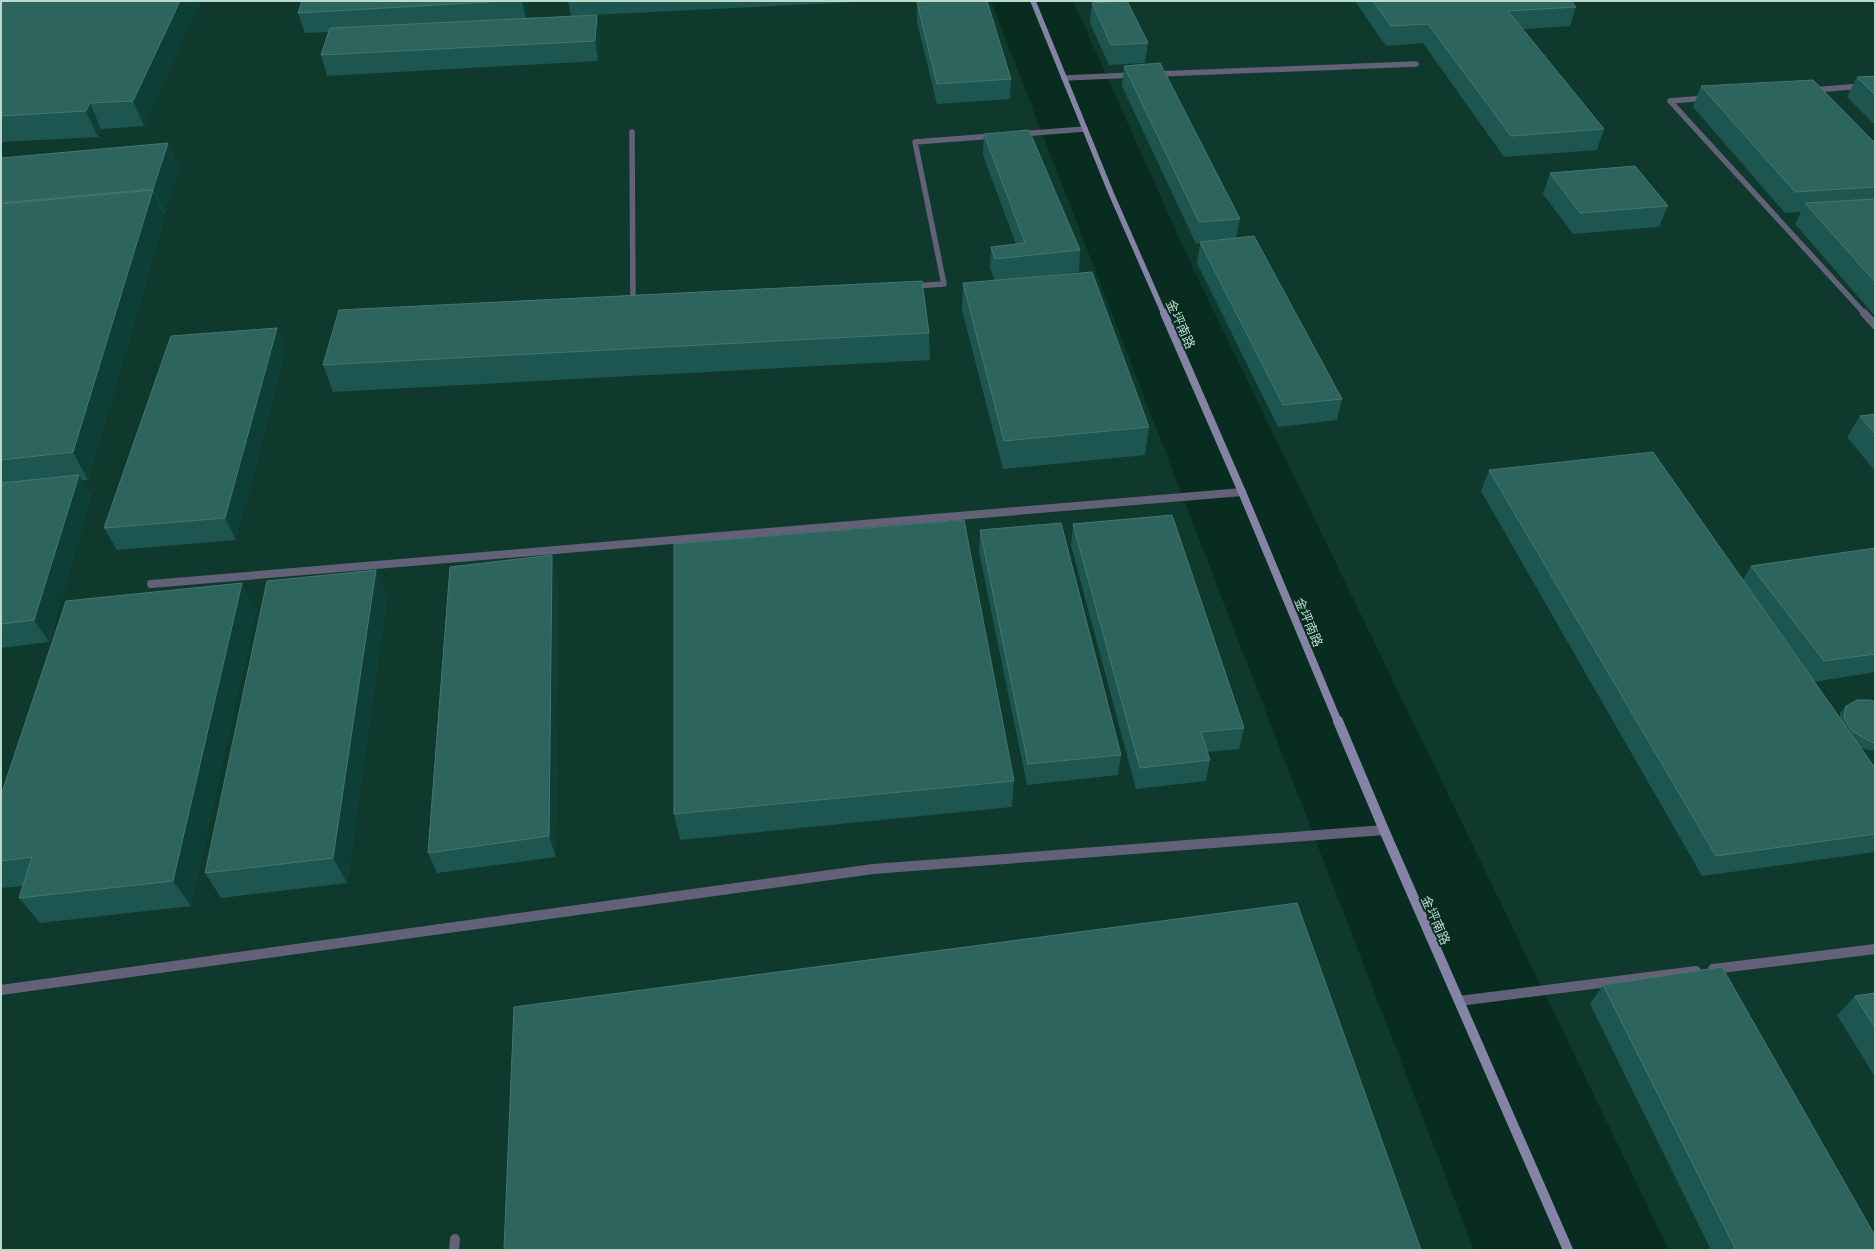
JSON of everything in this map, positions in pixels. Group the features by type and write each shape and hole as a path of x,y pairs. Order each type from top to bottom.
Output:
{"street":[{"name":"金坪南路","path":"1033,1 1111,193 1242,492 1384,830 1568,1250"},
{"path":"1150,75 1416,64"},
{"path":"1064,78 1142,75"},
{"path":"1808,90 1875,85"},
{"path":"1815,90 1821,95"},
{"path":"1708,98 1670,101 1875,325"},
{"path":"1016,135 1085,130"},
{"path":"632,132 633,307 641,307"},
{"path":"904,287 944,284 915,142 1000,136"},
{"path":"151,584 1242,492"},
{"path":"1,990 873,869 1384,830"},
{"path":"1458,1001 1875,949"}],"shaded area":[{"path":"1,1 991,1 1474,1250 1,1250"},
{"path":"1073,1 1875,1 1875,1250 1669,1250 1190,262"}],"building":[{"path":"1,1 180,1 133,101 90,103 86,111 1,116"},
{"path":"302,1 506,1 298,13"},
{"path":"987,1 1011,79 937,84 917,2"},
{"path":"1127,1 1148,43 1111,45 1092,3"},
{"path":"1373,1 1571,1 1576,7 1508,11 1604,129 1511,136 1428,24 1391,26"},
{"path":"597,15 595,41 321,55 330,28"},
{"path":"1160,63 1240,219 1199,222 1124,66"},
{"path":"1875,76 1875,95 1857,77"},
{"path":"1813,80 1875,143 1875,187 1795,192 1701,86"},
{"path":"1029,130 1080,250 995,259 991,247 1025,243 984,134"},
{"path":"168,143 153,189 1,203 1,158"},
{"path":"1635,166 1668,206 1580,213 1550,173"},
{"path":"153,190 73,452 1,460 1,204"},
{"path":"1875,199 1875,282 1805,203"},
{"path":"1254,236 1342,399 1283,405 1200,242"},
{"path":"1092,272 1149,427 1004,441 963,283"},
{"path":"922,281 929,333 323,365 339,310"},
{"path":"277,328 225,518 104,528 171,336"},
{"path":"1875,414 1875,434 1860,416"},
{"path":"1653,452 1875,768 1875,834 1716,856 1489,470"},
{"path":"79,475 34,620 1,624 1,483"},
{"path":"1172,515 1244,728 1201,732 1210,760 1140,768 1073,524"},
{"path":"964,520 1014,781 674,814 674,544"},
{"path":"1061,523 1121,755 1028,764 980,530"},
{"path":"1875,548 1875,654 1824,661 1751,566"},
{"path":"552,555 549,836 428,853 450,567"},
{"path":"376,570 333,858 205,873 267,581"},
{"path":"242,583 173,881 19,898 32,857 1,861 1,795 66,601"},
{"path":"1857,700 1870,700 1875,702 1875,743 1852,731 1844,718 1846,706"},
{"path":"1297,903 1421,1250 504,1250 514,1007"},
{"path":"1722,967 1875,1236 1875,1250 1736,1250 1603,985"},
{"path":"1875,993 1875,1028 1855,996"}]}
